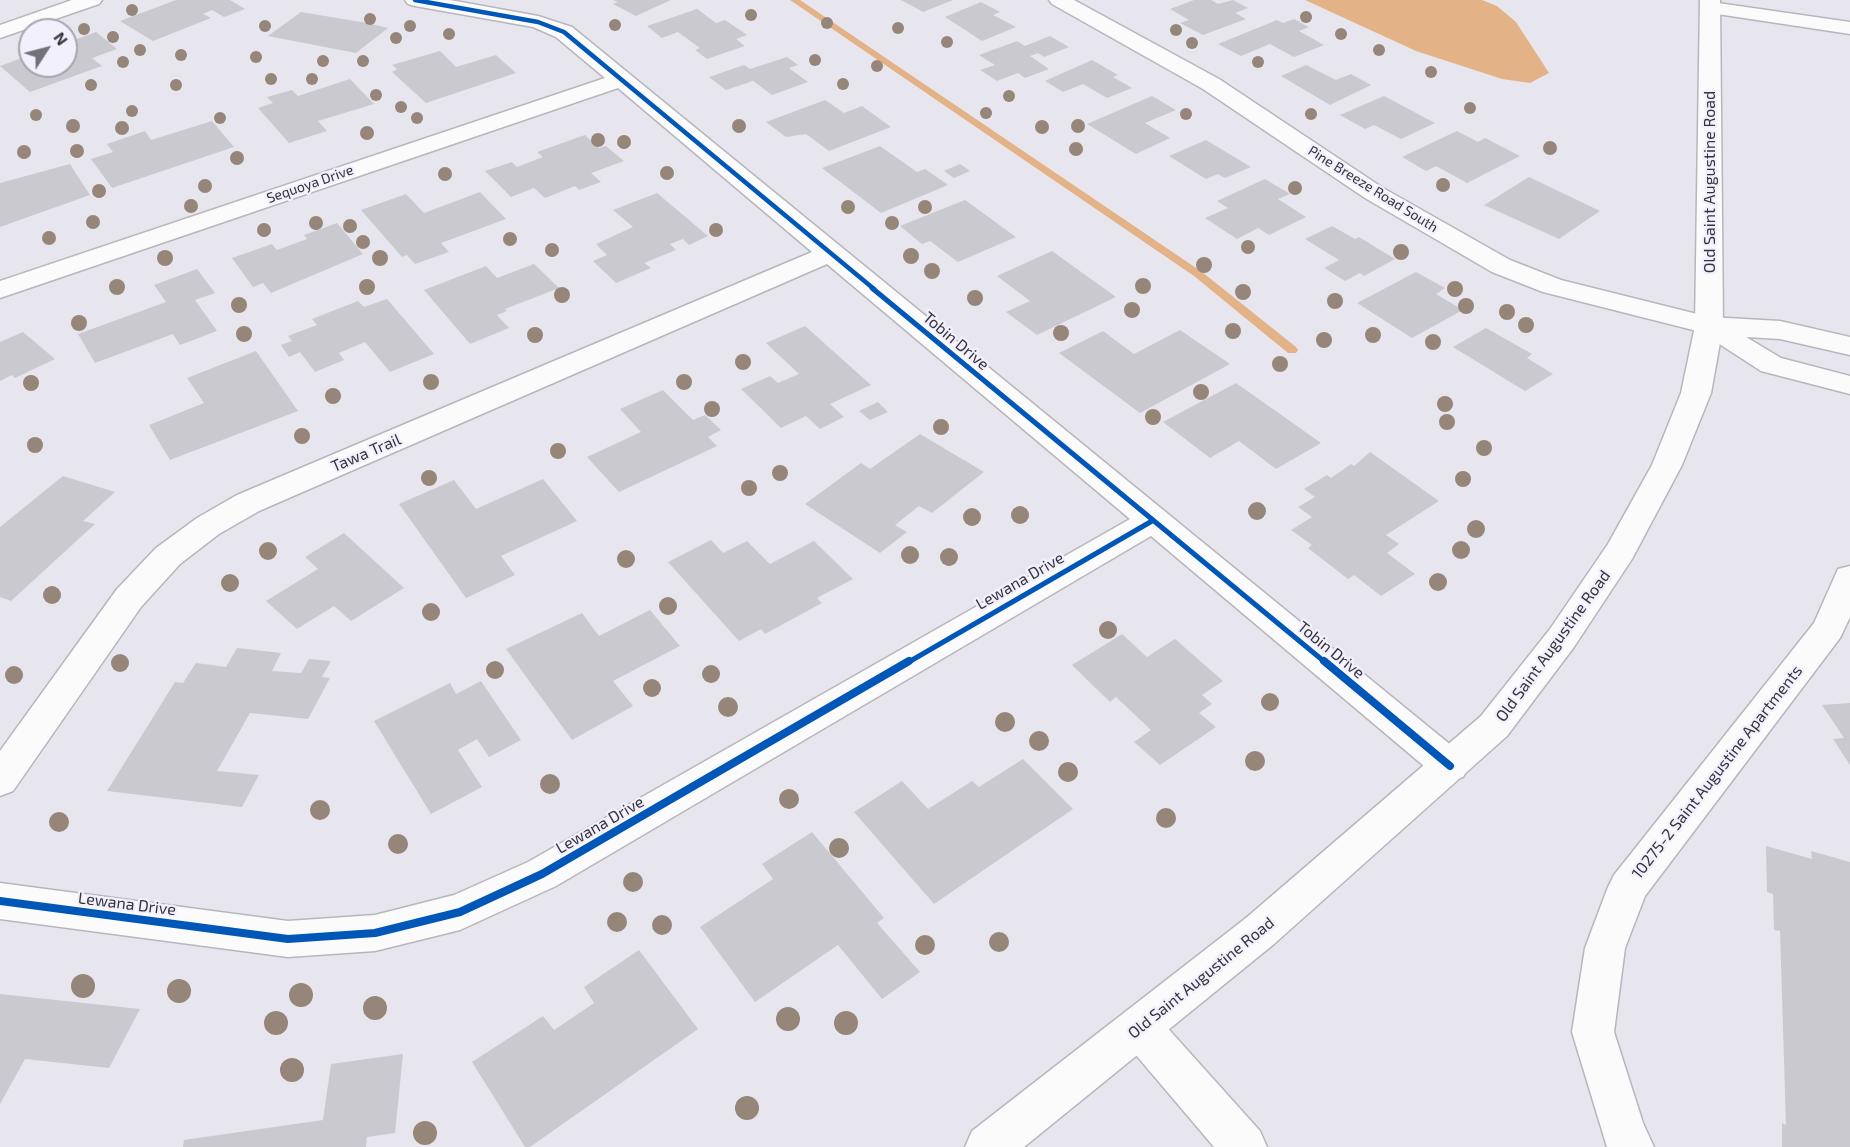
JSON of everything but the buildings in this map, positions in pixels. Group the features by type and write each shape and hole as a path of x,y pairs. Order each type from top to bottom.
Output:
{"street":[{"path":"0,33 92,0"},
{"name":"Tobin Drive","path":"415,0 538,22 564,32 1450,766"},
{"name":"Pine Breeze Road South","path":"1059,0 1211,84 1374,193 1501,266 1552,286 1709,326"},
{"path":"1711,4 1850,28"},
{"name":"Old Saint Augustine Road","path":"988,1147 1260,931 1494,726 1562,638 1621,551 1667,465 1696,393 1709,326 1711,4"},
{"name":"Sequoya Drive","path":"0,290 621,80"},
{"name":"Tawa Trail","path":"0,780 129,598 168,556 208,526 248,503 830,254"},
{"path":"1709,326 1780,330 1850,346"},
{"path":"1709,326 1771,365 1850,385"},
{"name":"Lewana Drive","path":"0,901 288,939 375,933 460,912 542,874 1152,521"},
{"name":"10275-2 Saint Augustine Apartments","path":"1631,1147 1623,1132 1593,1032 1605,948 1628,887 1839,627 1850,578"},
{"path":"1140,1028 1244,1147"}],"shaded area":[{"path":"1305,0 1482,0 1497,6 1516,22 1549,73 1530,83 1502,79 1416,51"}],"waterway":[{"path":"794,0 1198,274 1292,350"}],"cycle path":[{"path":"415,0 538,22 564,32 1450,766"},
{"path":"0,901 288,939 375,933 460,912 542,874 1152,521"}]}
